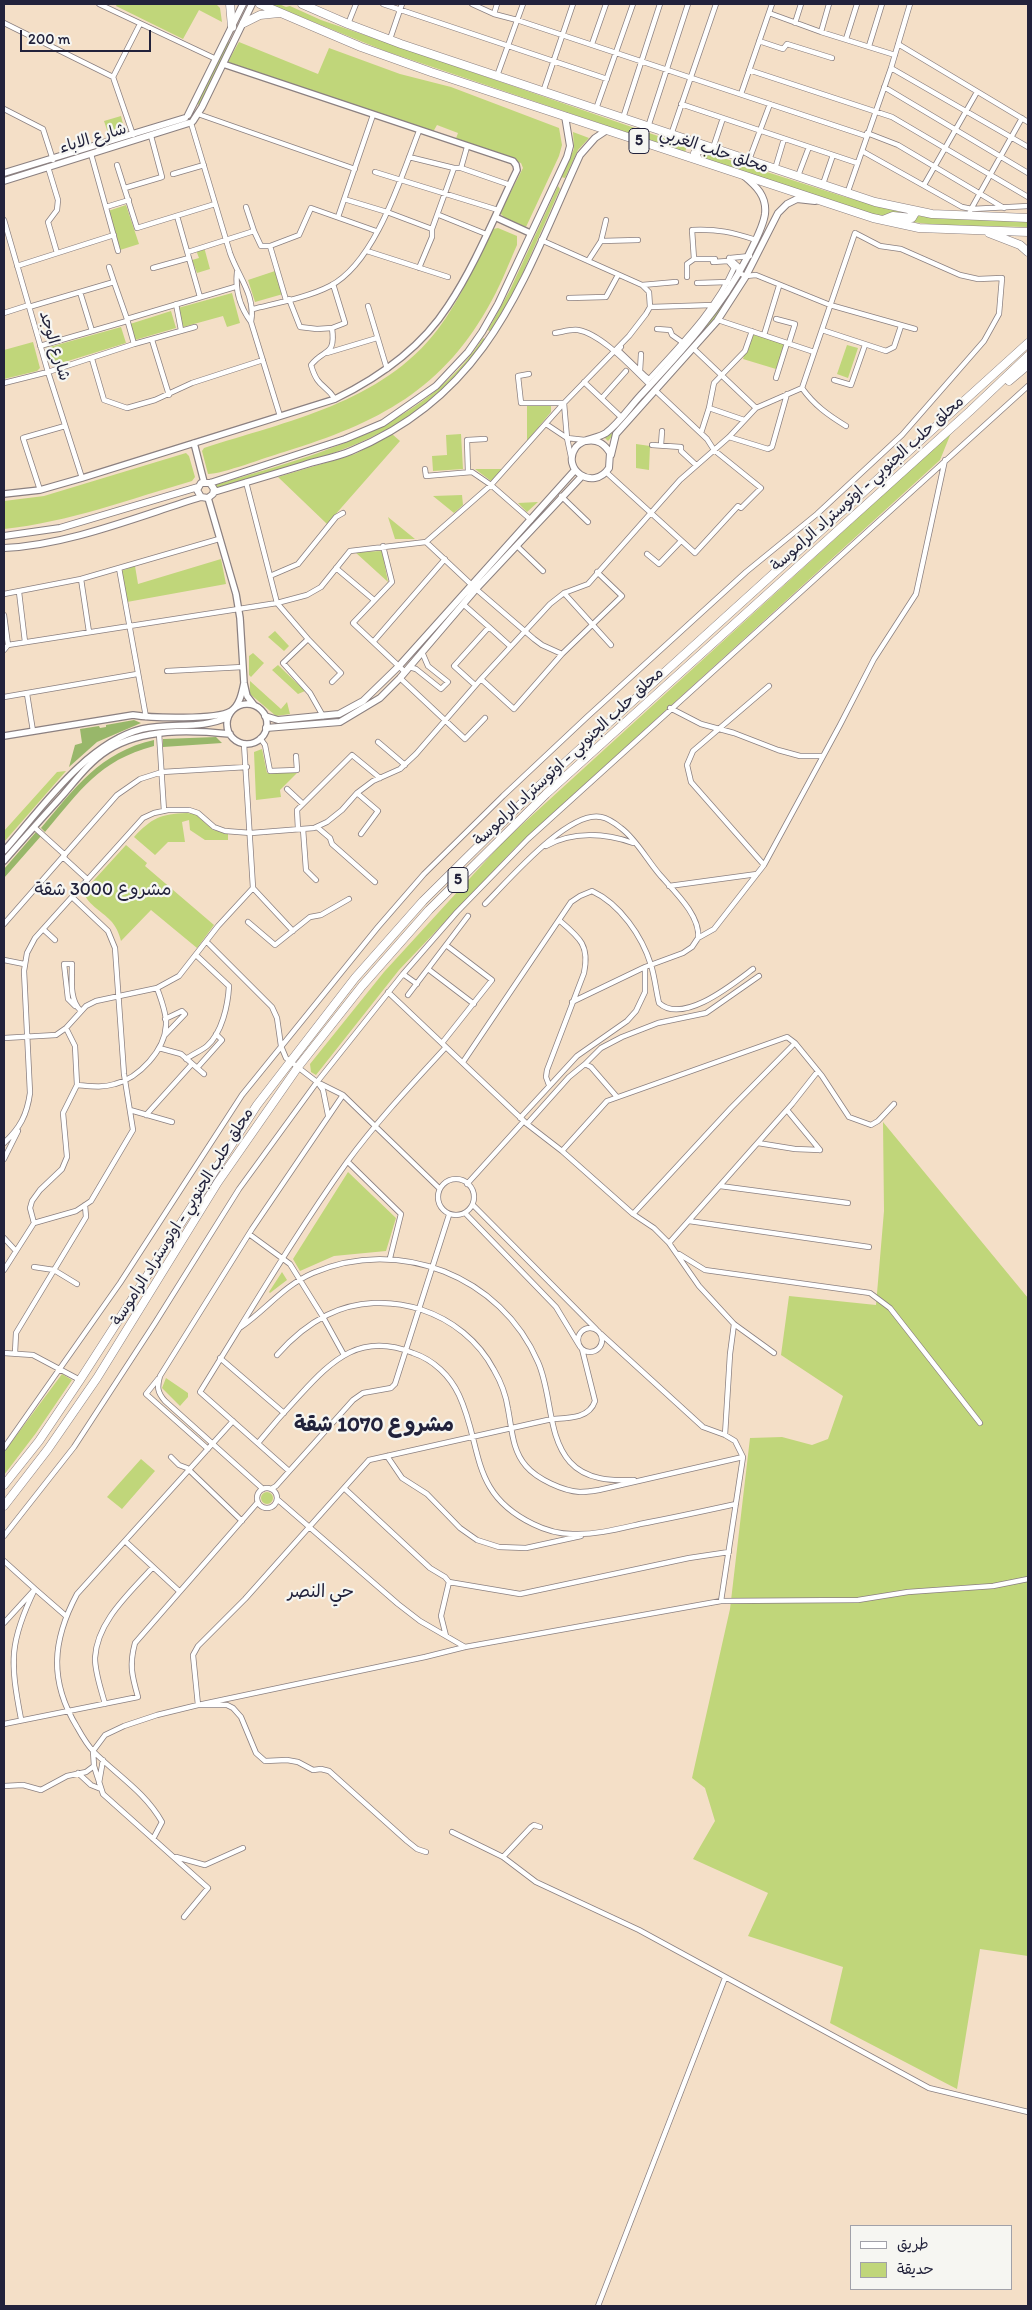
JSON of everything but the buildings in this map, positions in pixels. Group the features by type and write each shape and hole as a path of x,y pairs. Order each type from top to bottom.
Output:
{"highway":[{"path":"230,4 232,26"},
{"name":"محلق حلب الغربي","path":"260,4 361,46 565,116 883,220 919,228 1028,232"},
{"name":"محلق حلب الغربي","path":"302,4 348,24 390,39 823,184 847,194 910,210 1028,218"},
{"path":"244,23 266,14 284,14"},
{"path":"698,160 695,153 704,149 716,153 728,153"},
{"path":"883,220 893,216 912,218 915,213 910,210"},
{"path":"983,231 1020,245 1028,252"},
{"name":"محلق حلب الجنوبي - اوتوستراد الراموسة","path":"4,1485 39,1441 80,1380 133,1300 220,1159 256,1105 355,978 423,901 471,851 539,786 1027,343"},
{"name":"محلق حلب الجنوبي - اوتوستراد الراموسة","path":"4,1506 48,1449 97,1378 218,1182 298,1067 362,986 429,910 553,787 970,412 1028,356"},
{"path":"970,412 1028,365"}],"main road":[{"path":"189,120 194,104 242,4"},
{"name":"شارع الاباء","path":"4,173 52,164 176,129 198,114 252,4"},
{"path":"227,37 235,40"},
{"path":"194,104 196,107 202,107"},
{"path":"4,536 60,528 198,488 207,482 345,439 382,423 436,386 468,352 498,304 570,146 565,116"},
{"name":"شارع الاباء","path":"4,181 133,133 173,121 189,120"},
{"path":"173,121 176,129"},
{"path":"4,548 23,547 60,540 205,497 214,492 351,451 401,426 435,401 459,378 492,337 514,300 580,155 595,138 607,130"},
{"path":"743,175 760,190 764,201 765,214 751,257"},
{"path":"743,274 718,306 621,417 605,433 575,448 572,461 575,470 582,476 592,478 606,472 611,459 612,445 616,434 718,320 743,274 751,257 769,227 787,204 796,199 821,201"},
{"path":"482,332 492,337"},
{"path":"586,441 598,441 603,444 610,453 611,459"},
{"path":"266,728 340,722 380,698 407,670 463,604 474,587 575,470"},
{"path":"265,716 278,720 339,714 362,702 474,587 517,546 561,496 582,476"},
{"path":"207,482 214,492"},
{"path":"198,488 198,492 205,497"}],"street":[{"path":"100,4 216,59"},
{"path":"348,24 356,4"},
{"path":"383,4 607,79"},
{"path":"390,39 402,4"},
{"path":"472,4 494,14 592,44 898,145 1004,208"},
{"path":"494,14 497,4"},
{"path":"497,76 523,4"},
{"path":"544,92 573,4"},
{"path":"592,44 606,4"},
{"path":"596,109 633,4"},
{"path":"623,118 660,4"},
{"path":"648,126 688,4"},
{"path":"672,134 716,4"},
{"path":"741,94 772,4"},
{"path":"795,23 801,4"},
{"path":"821,32 829,4"},
{"path":"846,39 857,4"},
{"path":"869,46 882,4"},
{"path":"847,194 891,68 910,4"},
{"path":"769,13 821,32 895,55"},
{"path":"4,23 113,77 135,140"},
{"path":"113,77 140,24"},
{"path":"759,41 783,49 787,44 832,58"},
{"path":"898,44 1028,122"},
{"path":"4,494 40,490 82,478 336,399 387,369 426,335 446,309 486,234 517,170 514,162 223,64"},
{"path":"891,68 1028,147"},
{"path":"749,70 892,117 1028,197"},
{"path":"884,87 1028,173"},
{"path":"924,185 977,92"},
{"path":"681,104 857,163"},
{"path":"749,160 770,104"},
{"path":"4,109 43,129 52,164 58,200 57,210 48,222 57,253"},
{"path":"198,114 355,169"},
{"path":"338,217 373,115"},
{"path":"713,148 723,118"},
{"path":"969,213 1022,118"},
{"path":"189,120 226,240 237,272 244,281 253,309 251,322"},
{"path":"253,309 288,300 333,284 349,271 367,251 387,212 419,131"},
{"path":"125,188 162,176 151,136"},
{"path":"775,169 784,139"},
{"path":"461,168 467,147"},
{"path":"798,176 809,147"},
{"path":"862,151 924,185 969,213 1028,206"},
{"path":"91,154 118,251"},
{"path":"823,184 833,155"},
{"path":"409,157 461,168 510,185"},
{"path":"117,165 137,228 215,204"},
{"path":"172,174 204,165"},
{"path":"419,268 432,237 432,229 439,216 454,168"},
{"path":"375,172 498,210"},
{"path":"556,179 566,184"},
{"path":"344,199 387,212 432,229"},
{"path":"106,207 129,200"},
{"path":"246,207 261,246 270,246 299,235 311,208 376,231"},
{"path":"177,216 200,297"},
{"path":"439,216 486,234"},
{"path":"495,216 530,233"},
{"path":"588,261 600,241 606,220"},
{"name":"شارع الوجد","path":"4,223 40,346 82,478"},
{"path":"694,259 692,230 714,229 730,231 756,240"},
{"path":"152,268 254,231"},
{"path":"4,1159 28,1108 30,1093 24,964 27,953 43,929 143,818 164,811 189,810 198,813 214,827 225,831 251,833 317,827 342,810 358,792 380,778 400,769 445,722 524,630 564,593 588,584 652,514 680,480 729,437 756,408 802,388 855,233 880,246 901,249 960,275 978,279 1002,278 1000,314 984,340 902,435 824,508 697,616 503,796 424,874 378,927 242,1095 120,1283 61,1370 4,1448"},
{"path":"17,266 114,235"},
{"path":"4,650 8,645 25,642 277,603 307,595 321,587 350,551 426,542 491,485 564,403 632,331 650,307 649,292 642,285 541,240"},
{"path":"600,241 638,240"},
{"path":"270,246 288,300 300,327 317,330 332,328 345,323 333,284"},
{"path":"367,251 448,277"},
{"path":"687,277 687,264 694,259 751,257 756,275"},
{"path":"729,258 738,266 743,274 756,275 779,286 830,305 915,329"},
{"path":"555,333 575,330 588,332 614,350 649,379 713,305 728,282 734,268 728,261 713,262 713,259"},
{"path":"109,267 134,344"},
{"path":"237,272 235,287 244,312 251,322 280,416"},
{"path":"569,298 606,297 618,275"},
{"path":"4,312 114,282"},
{"path":"642,285 676,282"},
{"path":"697,283 728,282"},
{"path":"764,335 779,286"},
{"path":"40,346 235,287"},
{"path":"80,292 92,331"},
{"path":"176,304 181,330"},
{"path":"650,307 713,305"},
{"path":"368,306 387,369"},
{"path":"776,318 794,324 776,378"},
{"path":"718,320 814,352"},
{"path":"822,330 886,351 894,347 901,326"},
{"path":"4,383 48,372 134,344 195,327"},
{"path":"327,353 334,342 332,328"},
{"path":"657,329 670,330 672,335 682,342"},
{"path":"632,331 631,336 618,350 650,385"},
{"path":"701,434 714,383 720,374 745,351 752,331"},
{"path":"336,399 314,377 311,365 327,353 377,338"},
{"path":"152,340 169,395"},
{"path":"834,380 851,385 865,345"},
{"path":"694,349 756,408"},
{"path":"640,373 641,354"},
{"path":"92,359 104,400 127,408 169,395 192,384 263,360"},
{"path":"602,398 626,372"},
{"path":"529,374 518,376 521,403 564,403"},
{"path":"584,382 621,417"},
{"path":"4,1536 74,1448 156,1324 239,1190 317,1082 388,992 457,912 528,838 945,459 1028,386"},
{"path":"802,388 811,400 825,413 846,426"},
{"path":"606,472 695,553 738,506 741,508 761,488 714,450 701,434 656,391"},
{"path":"729,437 768,449 772,447 787,394"},
{"path":"564,403 567,438 572,461"},
{"path":"709,408 744,420"},
{"path":"546,424 567,438 586,441"},
{"path":"40,490 23,438 65,426"},
{"path":"661,445 662,431"},
{"path":"468,472 467,440 485,439"},
{"path":"194,443 207,482"},
{"path":"652,445 681,447 681,451 696,465"},
{"path":"698,938 714,929 764,865 874,659 916,594 945,459"},
{"path":"426,469 426,476 468,472 491,485 531,520"},
{"path":"246,482 277,603 341,673 332,682"},
{"path":"561,496 588,522"},
{"path":"205,497 239,608 244,683 247,696 265,716 266,728 260,738 254,742 244,744 238,742 230,734 227,726 228,716"},
{"path":"270,576 298,564 336,517 342,513"},
{"path":"4,594 82,579 219,539"},
{"path":"647,554 659,564 681,540"},
{"path":"426,542 542,646 562,654"},
{"path":"383,546 392,582 353,623 399,666 407,670 416,669 441,689 448,682 428,666 422,652"},
{"path":"517,546 543,571"},
{"path":"374,641 445,559"},
{"path":"119,568 128,627 146,717"},
{"path":"336,568 374,600"},
{"path":"481,679 514,710 562,654 622,596 597,572"},
{"path":"82,579 89,632"},
{"path":"19,592 25,642"},
{"path":"564,593 611,645"},
{"path":"463,604 510,646"},
{"path":"4,615 8,645"},
{"path":"476,685 454,666 489,628"},
{"path":"308,639 283,663 310,693 323,716"},
{"path":"167,672 243,667"},
{"path":"4,697 138,674"},
{"path":"400,678 465,739 485,718"},
{"path":"4,851 43,812 92,754 105,744 130,733 154,728 214,724 228,716 240,698 244,683"},
{"path":"764,865 692,782 687,765 693,751 717,728 769,686"},
{"path":"27,694 33,731"},
{"path":"4,736 133,715 146,717 218,716 242,704 254,705"},
{"path":"670,708 701,724 800,756 823,756"},
{"path":"71,781 108,750 132,739 159,733 211,732 230,734"},
{"path":"159,733 164,811"},
{"path":"260,738 265,745 270,770 297,770 296,756"},
{"path":"378,742 405,764"},
{"path":"244,744 247,767 253,888 293,931"},
{"path":"316,880 306,870 297,810 352,755 380,778"},
{"path":"4,924 118,795 140,779 162,772 247,767"},
{"path":"287,789 303,804"},
{"path":"358,792 378,811 361,834"},
{"path":"4,861 34,827 43,812"},
{"path":"485,904 538,850 564,828 588,817 602,816 621,828 692,915 699,930 698,938 692,947 684,953 645,967 572,1002"},
{"path":"34,827 87,880"},
{"path":"317,827 330,838 332,844 375,882"},
{"path":"538,850 563,839 582,835 619,838 634,844"},
{"path":"669,886 757,874"},
{"path":"4,1038 56,1035 66,1028 81,1011 96,1000 156,988 178,976 218,926 253,888"},
{"path":"463,1062 571,902 580,896 592,892 603,896 621,913 640,939 651,965 659,1003 663,1006 678,1010 711,998 753,970"},
{"path":"4,1270 34,1223 76,1211 91,1201 133,1130 125,1080 115,948 108,931 72,897"},
{"path":"248,922 275,945 310,917 321,915 349,899"},
{"path":"408,995 468,916"},
{"path":"549,1085 546,1077 547,1070 584,973 586,952 574,932 558,920"},
{"path":"43,929 55,940"},
{"path":"207,942 267,1000 277,1018 281,1046 290,1061 317,1082 343,1095 439,1188"},
{"path":"289,1471 200,1392 284,1258 348,1162 444,1045 492,980 446,945"},
{"path":"186,1059 208,1045 216,1034 228,996 229,986 196,955"},
{"path":"4,960 24,964"},
{"path":"75,1006 72,964 64,964 68,999 75,1006 81,1011"},
{"path":"524,1121 549,1085 577,1056 627,1021 636,1011 645,992 645,967"},
{"path":"428,969 474,1004"},
{"path":"403,974 416,984"},
{"path":"468,1184 524,1121 569,1076 585,1064 601,1048 622,1037 658,1023 706,1013 759,976"},
{"path":"77,1085 103,1086 125,1080 145,1066 159,1048 166,1025 156,988"},
{"path":"388,992 524,1121 562,1151 633,1214 654,1228 677,1253 699,1286 734,1324 774,1353"},
{"path":"164,1036 185,1014 182,1011 165,1019"},
{"path":"34,1223 30,1208 32,1201 40,1190 58,1174 65,1163 66,1146 63,1113 77,1085 76,1046 66,1028"},
{"path":"197,1068 222,1040 216,1034"},
{"path":"562,1151 607,1100 787,1037 795,1043 818,1071 849,1117 871,1125 894,1104"},
{"path":"633,1214 731,1108 795,1043"},
{"path":"159,1048 181,1054 204,1074"},
{"path":"146,1114 192,1064"},
{"path":"585,1064 590,1067 617,1097"},
{"path":"669,1243 787,1110 818,1071"},
{"path":"317,1082 323,1090 328,1115"},
{"path":"208,1449 146,1394 160,1376 249,1234 343,1095"},
{"path":"130,1110 172,1122"},
{"path":"758,1143 795,1149 820,1150 787,1110"},
{"path":"4,1143 22,1122"},
{"path":"348,1162 401,1214 390,1258"},
{"path":"453,1179 464,1180 468,1184 473,1191 472,1205 466,1213 456,1216 449,1215 440,1206 439,1188 453,1179"},
{"path":"720,1186 848,1203"},
{"path":"15,1352 16,1333 86,1217 85,1205"},
{"path":"472,1205 601,1334 703,1427 725,1435 735,1441 740,1447 743,1457 721,1601"},
{"path":"198,1705 193,1655 198,1646 245,1599 370,1460 472,1436 578,1416 589,1412 594,1406 595,1401 580,1347 556,1307 466,1213"},
{"path":"4,1724 21,1719 138,1697 132,1677 130,1660 135,1643 258,1502 258,1494 263,1489 276,1486 358,1396 373,1390 391,1388 398,1378 449,1215"},
{"path":"688,1221 869,1247"},
{"path":"249,1234 290,1264 344,1355"},
{"path":"4,1238 16,1251"},
{"path":"677,1253 705,1270 870,1293 890,1308 980,1423"},
{"path":"241,1327 279,1293 299,1280 330,1266 390,1258 434,1267 478,1289 518,1329 538,1362 544,1380 552,1420 560,1445 570,1462 585,1473 606,1480 645,1479"},
{"path":"34,1267 54,1270 77,1284"},
{"path":"277,1355 303,1329 323,1317 342,1309 371,1303 400,1304 420,1309 454,1325 476,1344 486,1356 500,1381 505,1395 510,1429 516,1449 527,1468 564,1488 580,1492 599,1490 743,1457"},
{"path":"725,1435 730,1354 734,1324"},
{"path":"580,1347 580,1333 587,1328 596,1329"},
{"path":"580,1347 589,1353 596,1351 602,1346 601,1334"},
{"path":"258,1443 320,1372 344,1355 372,1346 406,1350 428,1360 450,1380 460,1397 482,1475 492,1491 509,1508 532,1524 556,1532 573,1534 599,1532"},
{"path":"4,1354 15,1352 33,1355 80,1380"},
{"path":"220,1358 284,1413"},
{"path":"160,1376 157,1385 159,1394 263,1489"},
{"path":"153,1839 162,1822 152,1804 93,1751 67,1711 59,1686 57,1657 60,1636 66,1616 77,1594 233,1421"},
{"path":"387,1456 402,1478 427,1494 460,1528 477,1540 499,1547 526,1548 736,1504"},
{"path":"171,1457 179,1465 189,1470 242,1521"},
{"path":"271,1488 275,1491 277,1498 398,1604 420,1621 465,1647"},
{"path":"344,1488 430,1568 445,1577 449,1582 520,1594 689,1558 729,1552"},
{"path":"258,1502 262,1506 269,1507 274,1505 277,1498"},
{"path":"125,1541 179,1591"},
{"path":"4,1561 66,1616"},
{"path":"105,1704 95,1659 97,1644 112,1614 153,1567"},
{"path":"184,1917 208,1888 103,1794 100,1787 94,1766 93,1751 105,1735 124,1726 198,1705 465,1647 721,1601 858,1600 908,1592 993,1586 1028,1579"},
{"path":"446,1636 441,1616 449,1582"},
{"path":"4,1624 35,1589"},
{"path":"21,1719 14,1679 15,1635 35,1589"},
{"path":"198,1705 227,1705 233,1708 241,1718 256,1753 265,1761 287,1760 298,1762 313,1770 329,1771 417,1849 426,1852"},
{"path":"100,1787 103,1760"},
{"path":"4,1786 23,1785 41,1790 67,1776 78,1774 94,1766"},
{"path":"78,1774 91,1785 100,1787"},
{"path":"503,1857 531,1827 534,1825 540,1828"},
{"path":"452,1832 503,1857 536,1882 639,1930 929,2088 1028,2112"},
{"path":"172,1856 191,1863 205,1865 243,1848"},
{"path":"598,2306 725,1978"}],"green space":[{"path":"117,4 216,4 220,8 222,22 199,10 183,39 116,6"},
{"path":"269,4 290,6 321,20 687,146 685,152 385,51"},
{"path":"228,42 231,44 200,105 197,104"},
{"path":"239,42 318,74 329,48 400,74 451,87 559,128 562,145 559,156 526,227 505,218 500,213 523,168 521,163 455,141 458,133 437,125 433,132 227,63"},
{"path":"121,116 124,128 108,133 104,121"},
{"path":"573,132 589,138 578,150 565,178 561,177 574,149"},
{"path":"705,154 717,156 845,197 908,214 882,216 857,210 703,158"},
{"path":"558,186 560,189 512,297 491,332 488,330 510,290"},
{"path":"126,205 139,244 120,250 108,211"},
{"path":"918,216 1028,222 1028,227 937,225 896,220"},
{"path":"498,228 517,236 517,245 502,279 473,331 452,358 430,380 405,399 349,429 245,465 208,474 202,451 204,448 300,418 331,406 361,392 389,375 415,354 438,329 446,317 461,293 493,229"},
{"path":"204,247 210,269 197,273 192,260 199,258 196,250"},
{"path":"275,271 283,294 255,302 248,280"},
{"path":"738,279 740,280 711,324 608,441 605,438 613,432 708,324"},
{"path":"232,293 240,323 227,327 223,316 183,327 178,308"},
{"path":"171,311 176,328 135,340 130,324"},
{"path":"121,327 126,343 55,365 50,364 46,348"},
{"path":"751,334 785,344 776,369 743,359"},
{"path":"483,338 486,340 447,386 409,417 357,444 301,464 216,489 215,485 327,450 364,435 398,417 430,396 458,370"},
{"path":"33,342 40,368 37,371 4,379 4,350"},
{"path":"847,345 858,348 848,378 837,374"},
{"path":"551,405 551,412 527,441 527,406"},
{"path":"951,433 940,460 516,847 399,970 316,1075 311,1072 310,1064 384,972 503,842"},
{"path":"392,434 400,441 327,524 278,477 355,454"},
{"path":"461,434 463,469 433,471 432,456 447,455 446,435"},
{"path":"636,444 650,446 649,470 636,468"},
{"path":"186,453 189,456 195,477 192,481 76,515 28,526 4,529 4,501 44,496"},
{"path":"475,469 502,469 491,481"},
{"path":"462,495 463,505 454,513 433,496"},
{"path":"538,502 527,512 518,503"},
{"path":"388,517 415,539 395,539"},
{"path":"382,551 388,582 355,552"},
{"path":"221,559 226,584 127,602 121,571 135,566 138,584"},
{"path":"275,631 289,646 284,651 268,637"},
{"path":"253,653 264,663 251,677 249,675 249,656"},
{"path":"278,665 305,691 298,694 272,670"},
{"path":"250,681 281,709 287,702 290,714 276,716 250,694"},
{"path":"134,720 141,723 97,742 69,767 75,745 82,743 80,729 99,726 100,728 106,727 106,725"},
{"path":"216,737 222,743 163,747 163,739"},
{"path":"154,740 154,746 135,752 104,769 81,790 45,832 41,828 77,786 103,763 118,753"},
{"path":"262,749 267,773 297,773 280,790 281,797 256,800 254,752"},
{"path":"66,771 4,842 4,831 57,772"},
{"path":"170,814 195,814 213,830 228,833 228,840 205,840 190,830 189,820 182,822 185,842 168,842 155,855 134,837 146,825 157,818"},
{"path":"36,832 41,836 4,878 4,869"},
{"path":"126,845 147,863 145,866 214,925 197,948 151,910 121,941 112,922 87,899 84,891"},
{"path":"883,1122 1028,1298 1028,1956 980,1949 957,2089 830,2023 843,1967 748,1936 768,1893 693,1859 715,1821 705,1788 692,1778 730,1609 750,1438 782,1437 812,1445 828,1439 843,1396 781,1355 789,1296 876,1305 884,1211"},
{"path":"348,1172 396,1218 386,1251 334,1256 300,1271 293,1259"},
{"path":"282,1272 287,1280 270,1293 269,1292"},
{"path":"62,1374 72,1380 36,1433 4,1475 4,1452"},
{"path":"166,1378 188,1393 188,1397 180,1406 162,1388"},
{"path":"141,1459 155,1471 122,1509 107,1497"},
{"path":"269,1492 272,1493 272,1503 265,1504 262,1503 261,1496 262,1493"}],"district":[{"name":"مشروع 3000 شقة","path":"103,890"},
{"name":"مشروع 1070 شقة","path":"374,1426"},
{"name":"حي النصر","path":"321,1592"}]}
